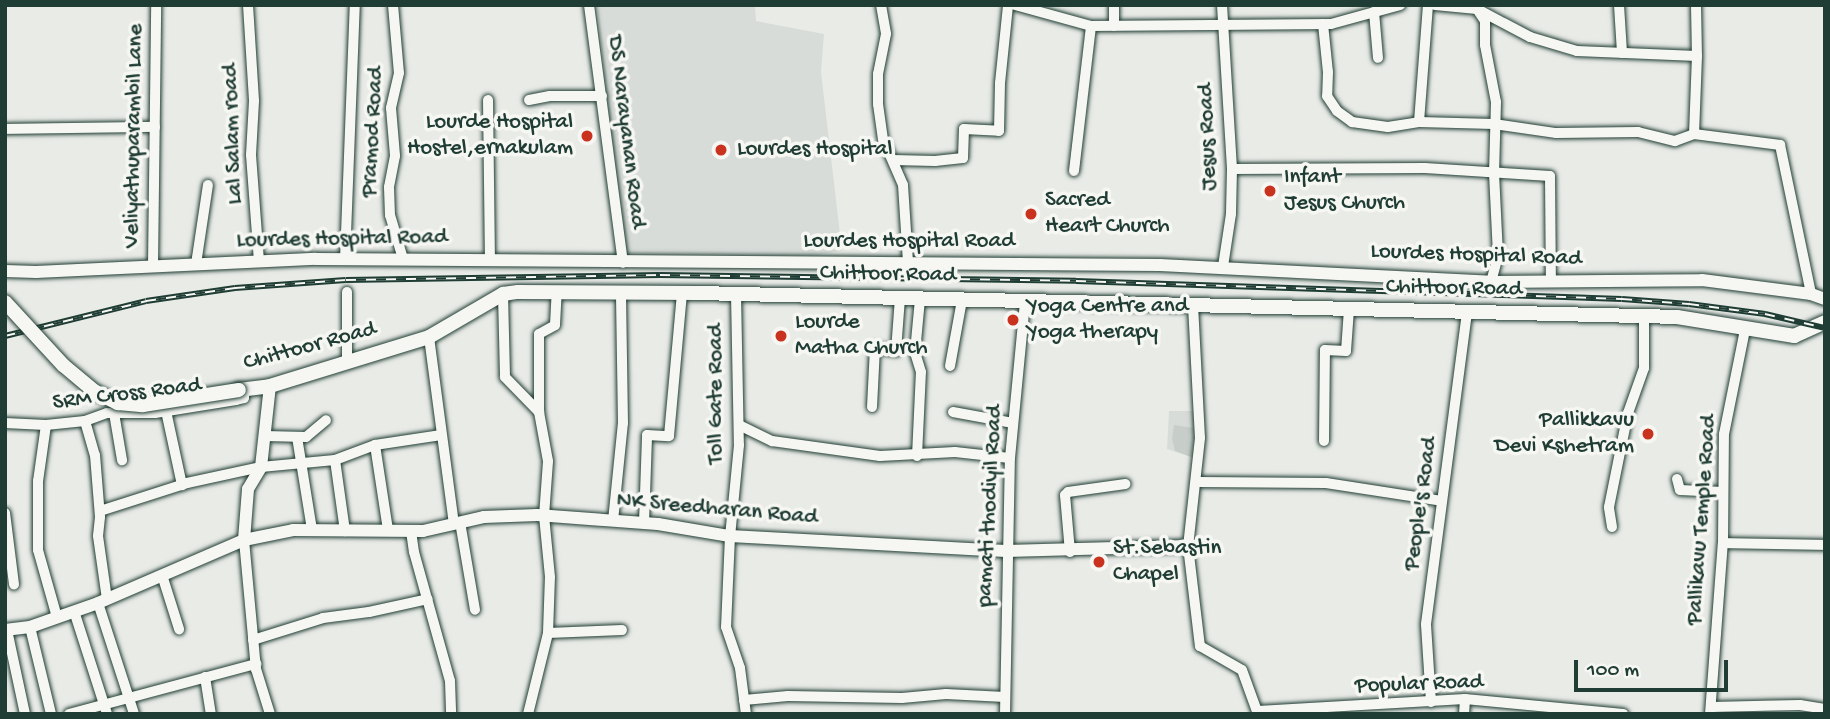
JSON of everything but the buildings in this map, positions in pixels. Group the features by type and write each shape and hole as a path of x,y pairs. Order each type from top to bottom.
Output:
{"main road":[{"name":"Chittoor Road","path":"5,302 62,365 94,391 118,403 143,405 270,386 347,360 429,337 503,294 736,294 1644,317 1712,320 1745,330 1794,336 1825,322"}],"street":[{"name":"Veliyathuparambil Lane","path":"153,266 156,5"},
{"name":"Lal Salam road","path":"248,5 254,101 251,155 259,261"},
{"path":"345,260 355,5"},
{"name":"Pramod Road","path":"393,5 398,73 391,107 395,156 389,187 390,215 403,259"},
{"name":"DS Narayanan Road","path":"589,5 623,263"},
{"path":"881,5 886,34 878,74 878,104 883,139 903,185 908,263"},
{"path":"892,160 963,158 964,129 999,131 1000,83 1008,5"},
{"path":"1015,5 1051,10 1091,26 1323,24 1400,5"},
{"path":"1114,26 1115,5"},
{"name":"Jesus Road","path":"1222,5 1232,169 1231,214 1223,266"},
{"path":"1419,122 1428,5"},
{"path":"1435,5 1477,7 1530,37 1577,51 1697,56"},
{"path":"1619,5 1622,53"},
{"path":"1693,134 1697,56 1696,5"},
{"path":"1477,7 1485,21 1485,45 1496,102 1493,173 1497,256 1491,282"},
{"path":"1374,12 1378,58"},
{"path":"1323,24 1328,72 1327,96 1336,111 1352,122 1388,127 1419,122 1494,124 1556,132 1638,132 1675,141 1693,134 1780,145 1811,294"},
{"path":"1074,171 1091,26"},
{"path":"529,100 550,96 602,96"},
{"path":"488,100 490,260"},
{"path":"5,129 155,127"},
{"path":"1232,169 1425,168 1550,176 1551,281"},
{"path":"196,264 208,185"},
{"name":"Lourdes Hospital Road","path":"5,271 36,272 259,261 403,259 623,263 1223,266 1491,282 1702,280 1811,294 1825,299"},
{"path":"346,292 347,360"},
{"path":"528,714 548,633 550,576 544,516 548,461 538,412 539,334 555,325 557,292"},
{"path":"613,521 623,423 620,397 621,293"},
{"path":"644,523 648,435 669,436 682,293"},
{"path":"503,294 505,377 538,412"},
{"name":"Toll Gate Road","path":"736,294 739,425 726,628 740,668 746,714"},
{"path":"872,407 875,348 897,351 900,298"},
{"path":"917,456 921,372 915,352 920,299"},
{"path":"950,366 961,300"},
{"name":"pamati thodiyil Road","path":"1005,714 1006,551 1010,458 1025,301"},
{"path":"1193,305 1200,438 1198,482 1188,546 1200,646 1242,670 1258,712"},
{"path":"1324,441 1325,350 1346,351 1349,309"},
{"name":"People's Road","path":"1431,702 1426,624 1466,312"},
{"path":"1612,527 1609,507 1628,413 1644,368 1644,317"},
{"name":"Pallikavu Temple Road","path":"1710,710 1723,543 1724,434 1745,330"},
{"path":"429,337 441,435 475,610"},
{"path":"270,386 261,467 248,489 244,540 256,664 270,714"},
{"name":"SRM Cross Road","path":"5,423 46,425 85,421 114,413 166,411 244,398 241,389"},
{"path":"166,411 182,485"},
{"path":"953,412 1013,423"},
{"path":"114,413 122,460"},
{"path":"265,436 306,437 326,420"},
{"path":"85,421 95,455 100,511 98,536 102,601 134,714"},
{"path":"46,425 38,481 38,550 57,617"},
{"path":"739,425 772,441 880,456 955,452 1010,458"},
{"path":"100,511 182,485 261,467 335,460 375,445 441,435"},
{"path":"298,437 312,530"},
{"path":"375,445 388,530"},
{"path":"335,460 345,531"},
{"path":"1677,479 1679,490 1723,492"},
{"path":"1198,482 1325,483 1442,501"},
{"path":"1070,552 1065,495 1068,492 1125,484"},
{"path":"5,513 14,584"},
{"name":"NK Sreedharan Road","path":"6,630 30,627 102,601 244,540 293,530 411,531 484,517 544,516 644,523 730,536 1006,551 1070,552 1188,546"},
{"path":"411,531 414,552 450,681 452,714"},
{"path":"1723,543 1825,545"},
{"path":"162,575 179,629"},
{"path":"253,640 323,618 428,600"},
{"path":"74,611 105,709"},
{"path":"30,627 51,714"},
{"path":"6,630 26,714"},
{"path":"548,633 622,630"},
{"path":"69,714 105,709 128,696 256,664"},
{"path":"205,677 211,714"},
{"path":"744,700 788,696 925,698 946,694 1005,697"},
{"path":"1464,714 1465,699"},
{"name":"Popular Road","path":"1258,712 1465,699 1623,714"},
{"path":"1710,710 1800,705 1825,709"}],"shaded area":[{"name":"Lourdes Hospital","path":"597,5 755,5 756,21 824,34 821,72 842,251 816,255 624,253"},
{"path":"1169,411 1199,411 1195,458 1167,449"},
{"path":"1174,425 1194,428 1191,457 1175,451 1172,439"}],"railway":[{"path":"5,336 146,301 235,288 346,280 660,275 1076,281 1622,299 1765,314 1825,328"}],"place":[{"name":"Lourde Hospital Hostel,ernakulam","path":"587,136"},
{"name":"Lourdes Hospital","path":"721,150"},
{"name":"Infant Jesus Church","path":"1270,191"},
{"name":"Sacred Heart Church","path":"1031,214"},
{"name":"Yoga Centre and Yoga therapy","path":"1013,320"},
{"name":"Lourde Matha Church","path":"781,336"},
{"name":"Pallikkavu Devi Kshetram","path":"1648,434"},
{"name":"St.Sebastin Chapel","path":"1099,562"}]}
